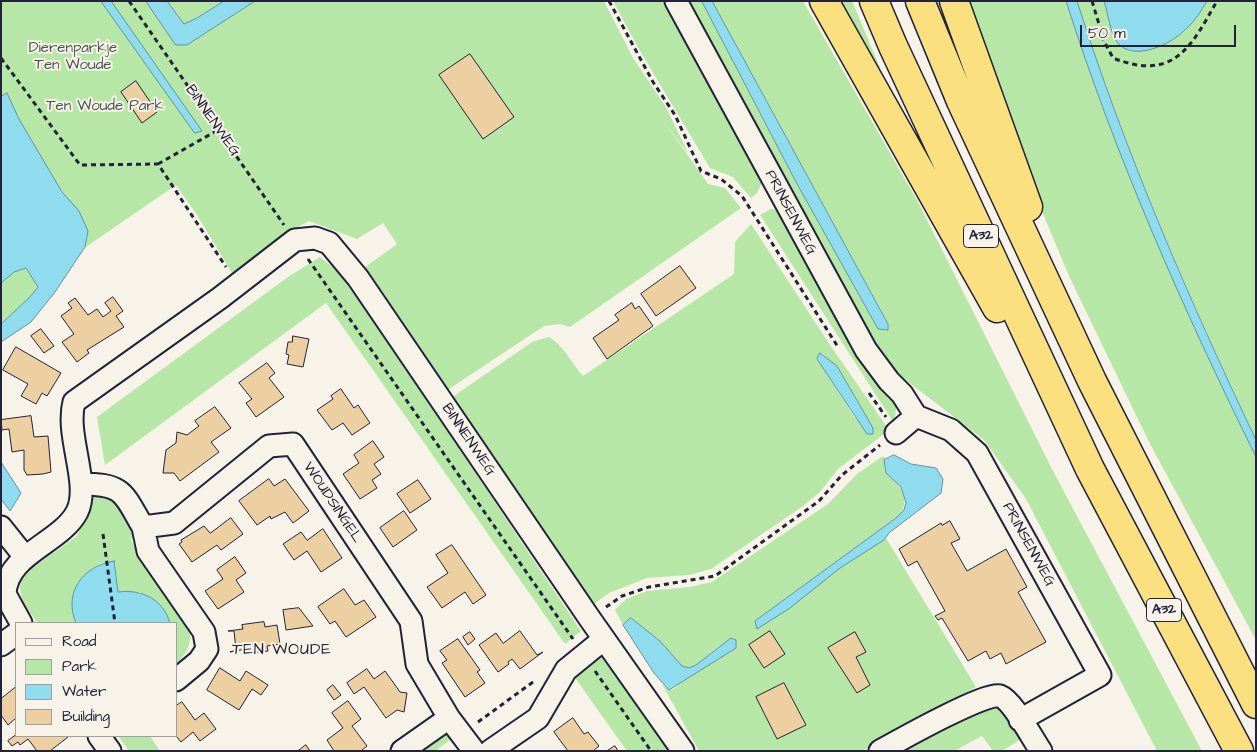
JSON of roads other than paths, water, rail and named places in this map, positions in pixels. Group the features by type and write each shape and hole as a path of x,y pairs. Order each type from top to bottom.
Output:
{"highway":[{"name":"A32","path":"824,1 850,43 925,182 1090,469 1239,751"},
{"name":"A32","path":"874,1 897,55 1090,469"},
{"name":"A32","path":"920,1 960,101 1092,381 1256,704"},
{"name":"A32","path":"954,1 1092,381"}],"street":[{"name":"PRINSENWEG","path":"676,1 866,350 889,381 902,394 916,416 952,430 977,453 1100,675 1020,720"},
{"name":"BINNENWEG","path":"81,484 70,414 74,402 295,240 315,238 329,243 358,278 590,619 683,751"},
{"path":"896,433 916,416"},
{"name":"WOUDSINGEL","path":"143,528 174,523 269,446 293,444 411,621 417,664 462,734"},
{"path":"21,622 5,594 9,576 25,557 70,523 78,510 81,484 105,484 116,488 127,499 143,528 148,552 204,632 207,649 199,661 178,678"},
{"path":"1,527 25,557"},
{"path":"1,645 15,635"},
{"path":"490,751 538,718 579,647 604,639"},
{"path":"880,751 976,701 994,695 1005,699 1041,751"},
{"path":"402,751 462,734"}],"water":[{"path":"101,1 111,1 202,131 195,133"},
{"path":"146,1 167,1 184,24 224,1 255,1 187,45 176,45"},
{"path":"702,1 712,1 888,324 888,330 878,329 796,182"},
{"path":"1066,1 1077,1 1116,113 1159,223 1206,332 1256,440 1256,457 1152,232 1107,118"},
{"path":"1104,1 1207,1 1195,19 1180,35 1152,49 1133,51 1124,48 1117,42"},
{"path":"7,93 19,119 62,192 79,211 88,231 85,247 55,292 31,322 1,342 1,324 38,287 26,268 14,272 1,283 1,97"},
{"path":"820,353 837,366 873,428 873,434 867,434 817,359"},
{"path":"894,455 911,464 936,468 943,479 941,493 889,533 884,540 840,568 790,608 757,629 755,621 896,518 904,510 906,503 901,487 886,473 884,460"},
{"path":"1,462 21,493 10,511 1,499"},
{"path":"114,561 118,592 135,592 150,597 162,608 170,622 76,622 72,601 78,582 93,568"},
{"path":"631,618 660,641 682,666 689,668 696,665 731,638 736,640 736,648 669,690 654,673 623,625"}],"district":[{"name":"TEN WOUDE","path":"282,651"}],"park label":[{"name":"Dierenparkje Ten Woude","path":"73,58"},
{"name":"Ten Woude Park","path":"105,107"}]}
